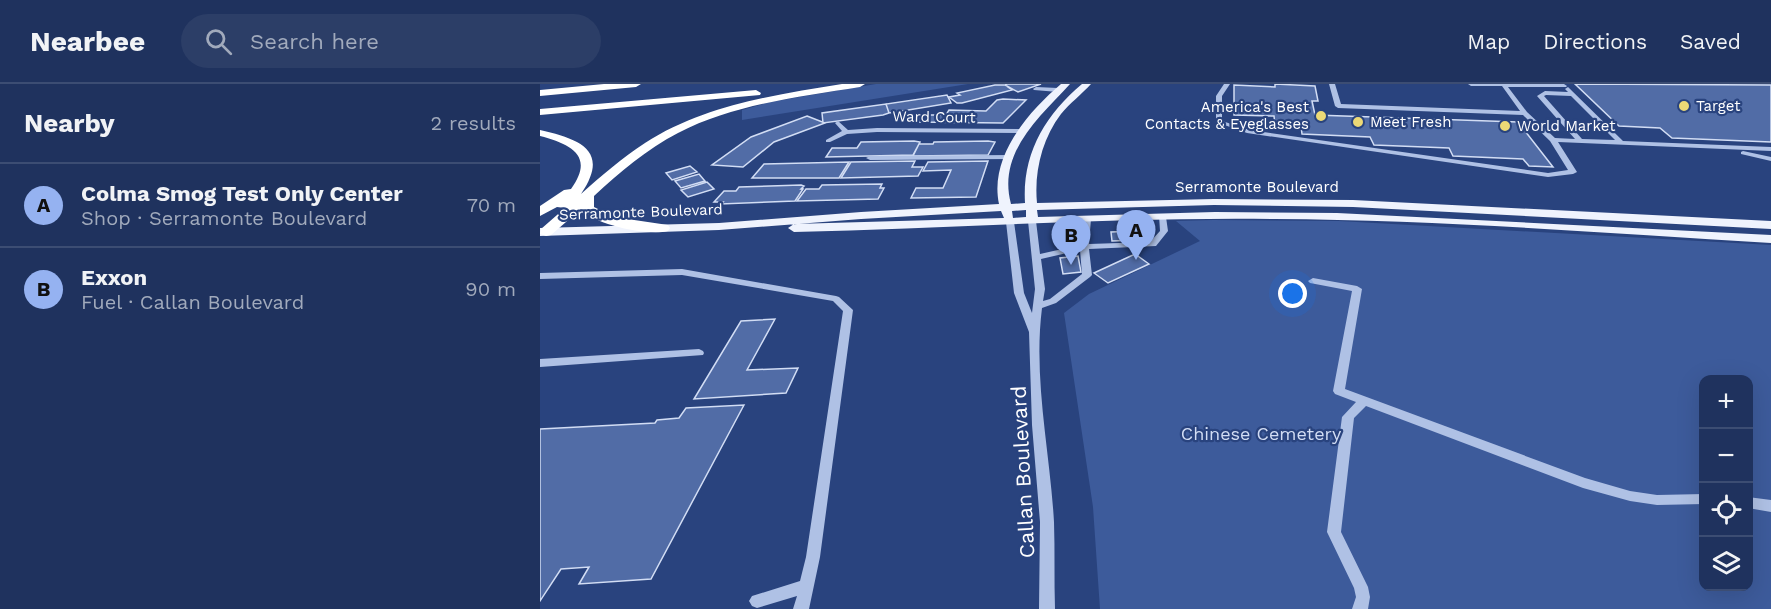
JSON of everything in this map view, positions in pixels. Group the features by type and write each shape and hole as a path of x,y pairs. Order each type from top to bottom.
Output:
{"highway":[{"path":"540,93 636,84"},
{"path":"540,101 734,84"},
{"path":"540,112 666,103 820,84"},
{"path":"542,229 588,197 641,151 693,123 762,101 860,84"},
{"path":"540,133 560,137 578,146 587,157 587,171 577,191 542,229"},
{"path":"540,212 567,195 587,171"},
{"path":"588,197 587,208 594,216 612,221 663,228"}],"main road":[{"name":"Callan Boulevard","path":"1032,221 1031,171 1041,138 1062,106 1087,84"},
{"name":"Callan Boulevard","path":"1010,222 1003,191 1010,157 1021,131 1035,113 1062,87"},
{"name":"Serramonte Boulevard","path":"542,229 743,225 854,215 1225,202 1339,203 1771,225"},
{"name":"Serramonte Boulevard","path":"743,225 791,228 1162,217 1366,217 1771,239"}],"street":[{"path":"1227,84 1219,96 1219,122 1249,132 1548,175 1573,172 1553,140 1526,113 1504,85"},
{"path":"1332,84 1338,106 1526,113"},
{"path":"1471,84 1562,85 1621,143"},
{"path":"1036,89 1062,87"},
{"path":"1573,94 1545,93 1540,96 1581,142"},
{"path":"828,141 846,132 838,123"},
{"name":"Ward Court","path":"846,132 893,129 1021,131"},
{"path":"1553,140 1771,149"},
{"path":"1711,147 1771,159"},
{"path":"870,158 1010,157"},
{"path":"1037,257 1084,247 1153,244 1164,231 1162,217"},
{"path":"1038,306 1053,301 1087,275 1084,247 1086,219"},
{"name":"Callan Boulevard","path":"1032,221 1040,289 1034,333 1038,425 1047,522 1047,609"},
{"name":"Callan Boulevard","path":"1010,222 1018,293 1034,333"},
{"path":"540,276 682,272 836,299 848,310 807,586 801,609"},
{"path":"1313,281 1357,289 1339,391 1583,483 1630,496 1657,500 1699,499"},
{"path":"540,363 699,353"},
{"path":"1360,609 1363,597 1361,587 1334,532 1348,417 1364,400"},
{"path":"1753,503 1771,506"},
{"path":"758,601 807,586"}],"green space":[{"path":"876,84 968,84 742,120 742,110 770,102"},
{"name":"Chinese Cemetery","path":"1176,221 1339,221 1771,245 1771,609 1100,609 1093,507 1064,313 1089,294 1200,241"}],"building":[{"path":"1007,84 1041,84 1018,92 1005,85"},
{"path":"1275,84 1315,86 1318,101 1312,101 1315,115 1518,122 1553,167 1529,166 1523,159 1453,156 1449,148 1374,145 1370,137 1302,134 1301,126 1275,125 1274,116 1234,115 1234,85 1275,87"},
{"name":"Target","path":"1575,84 1771,85 1771,142 1672,138 1660,128 1619,126"},
{"path":"1005,85 1012,90 962,103 957,103 949,97 960,95 957,93"},
{"path":"947,95 951,103 896,112 889,113 886,104"},
{"path":"997,100 1026,100 1003,123 916,122 921,115 946,115 949,110 986,111"},
{"path":"886,104 889,113 883,115 823,123 822,113"},
{"path":"807,116 825,123 774,142 743,167 712,165 751,137"},
{"path":"861,142 920,142 913,155 826,157 832,148 857,148"},
{"path":"934,142 995,142 988,155 913,156 919,144 933,144"},
{"path":"915,161 912,167 923,167 918,176 841,178 851,162"},
{"path":"988,161 976,197 911,198 916,188 943,188 951,170 923,171 928,162"},
{"path":"849,162 839,178 752,178 764,164"},
{"path":"690,166 697,172 672,180 666,173"},
{"path":"699,174 705,181 681,188 675,181"},
{"path":"707,182 714,189 688,197 681,190"},
{"path":"882,184 880,188 884,188 878,199 797,201 806,189 819,189 822,185"},
{"path":"804,186 801,189 803,189 795,201 721,204 723,202 714,202 724,191 736,191 739,187"},
{"path":"1137,231 1138,240 1112,241 1111,232"},
{"path":"1135,254 1149,264 1108,283 1094,273"},
{"path":"1078,256 1081,272 1063,274 1060,258"},
{"path":"775,319 747,370 798,368 786,393 694,399 741,321"},
{"path":"744,405 651,579 579,584 589,567 561,569 540,601 540,429 655,423 657,420 679,418 686,408"}],"place":[{"name":"Target","path":"1684,106"},
{"name":"America's Best Contacts & Eyeglasses","path":"1321,116"},
{"name":"Meet Fresh","path":"1358,122"},
{"name":"World Market","path":"1505,126"},
{"name":"Colma Smog Test Only Center","path":"1136,260"},
{"name":"Exxon","path":"1071,265"}]}
